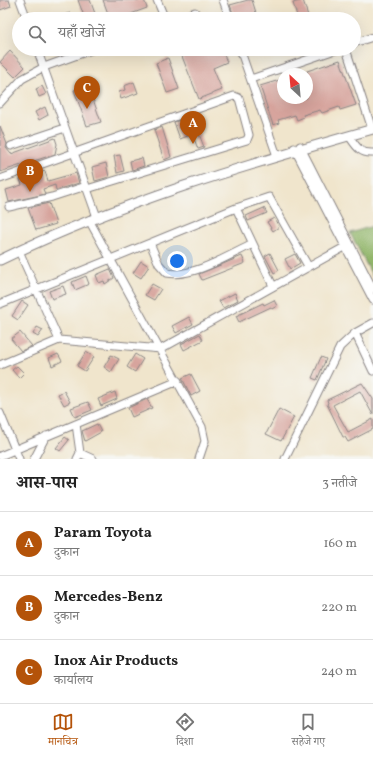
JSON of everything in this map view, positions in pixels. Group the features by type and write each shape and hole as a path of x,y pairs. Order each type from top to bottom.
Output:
{"main road":[{"path":"298,148 349,136 372,127"},
{"path":"0,255 94,216 298,148 372,127"},
{"path":"0,260 94,216"}],"street":[{"path":"20,0 24,12"},
{"path":"157,0 162,12"},
{"path":"223,0 227,12"},
{"path":"361,41 373,37"},
{"path":"40,56 87,188 94,216 111,259 202,427 205,441 199,459"},
{"path":"0,103 22,78 44,67 75,56"},
{"path":"243,56 277,155"},
{"path":"251,79 318,56"},
{"path":"348,56 372,127"},
{"path":"0,179 234,96 239,98 249,135 246,140 87,188 9,207"},
{"path":"11,146 65,128"},
{"path":"349,136 360,151 373,153"},
{"path":"298,148 348,245 373,289"},
{"path":"0,304 236,208 270,197 308,266"},
{"path":"236,208 273,286"},
{"path":"150,243 159,264 167,274 176,275 192,272 253,244"},
{"path":"0,365 60,340 161,349 348,245"},
{"path":"348,245 373,300"},
{"path":"19,251 60,340"},
{"path":"284,459 340,347 355,333 373,323"},
{"path":"355,333 373,370"},
{"path":"0,456 178,381"},
{"path":"0,413 3,426 19,459"},
{"path":"76,424 79,456 94,459"},
{"path":"34,459 46,436"}],"green space":[{"path":"373,226 373,277 350,233"}],"building":[{"path":"0,0 9,0 11,6 0,10"},
{"path":"78,0 90,0 94,12 82,12"},
{"path":"103,0 144,0 147,8 136,12 107,12"},
{"path":"252,0 256,12 232,12 230,5"},
{"path":"303,0 307,12 296,12 293,3"},
{"path":"10,51 12,56 15,56 25,67 15,77 0,62"},
{"path":"182,56 224,56 227,62 213,68 222,90 199,99"},
{"path":"168,58 179,89 167,93 156,63"},
{"path":"340,60 356,105 340,110 339,107 322,113 320,110 303,115 304,117 297,120 295,115 278,120 279,123 273,125 260,86 277,81 277,104 313,104 313,69"},
{"path":"134,82 138,93 121,99 119,92 125,90 124,86"},
{"path":"88,85 101,122 87,126 74,90"},
{"path":"42,86 46,94 39,97 36,89"},
{"path":"45,107 48,115 39,120 35,112"},
{"path":"187,118 193,134 180,139 174,122"},
{"path":"0,126 7,144 6,148 11,154 55,138 57,144 55,154 0,172"},
{"path":"162,127 171,157 164,160 154,130"},
{"path":"199,134 204,147 198,149 193,136"},
{"path":"120,155 124,171 117,173 114,156"},
{"path":"142,158 144,166 132,170 130,161"},
{"path":"106,163 109,177 95,181 92,167"},
{"path":"45,171 48,181 76,173 79,183 56,190 55,185 43,189 45,194 9,202 6,190 22,185 20,179"},
{"path":"49,203 56,224 36,230 28,208"},
{"path":"264,208 267,213 248,221 246,216"},
{"path":"274,218 279,227 273,231 267,222"},
{"path":"270,253 279,270 274,273 265,256"},
{"path":"295,254 300,263 290,269 285,259"},
{"path":"242,256 245,263 202,280 199,274"},
{"path":"141,261 149,266 141,278 133,273"},
{"path":"110,269 114,278 105,284 104,281 99,283 96,275"},
{"path":"86,276 89,284 75,290 72,282"},
{"path":"152,284 161,289 154,300 145,295"},
{"path":"63,286 66,294 52,299 49,291"},
{"path":"235,293 238,300 223,308 219,301"},
{"path":"274,300 277,306 272,309 271,307 239,322 236,316 263,303 264,305"},
{"path":"22,301 28,305 18,320 12,316"},
{"path":"189,317 193,324 176,333 172,326"},
{"path":"37,327 43,330 38,337 33,334"},
{"path":"20,332 32,346 21,351 11,339"},
{"path":"200,334 203,340 184,350 181,344"},
{"path":"86,352 94,357 85,371 77,366"},
{"path":"58,354 62,361 52,366 49,358"},
{"path":"135,354 143,359 135,372 127,367"},
{"path":"111,355 119,359 111,372 104,367"},
{"path":"321,357 326,359 317,380 312,378"},
{"path":"17,366 24,373 19,378 12,370"},
{"path":"191,374 200,391 191,396 182,378"},
{"path":"362,383 373,399 373,415 360,391 333,405 348,432 373,419 373,429 348,442 345,437 343,437 327,404 327,400"},
{"path":"64,391 70,402 64,405 58,394"},
{"path":"115,392 117,399 101,406 98,399"},
{"path":"147,399 152,408 132,417 128,408"},
{"path":"88,402 92,410 75,417 71,408"},
{"path":"279,409 294,417 281,441 266,434"},
{"path":"97,424 101,432 85,441 82,431"},
{"path":"65,437 69,440 60,451 56,448"}],"place":[{"name":"Inox Air Products","path":"87,109"},
{"name":"Param Toyota","path":"193,144"},
{"name":"Mercedes-Benz","path":"30,192"}]}
